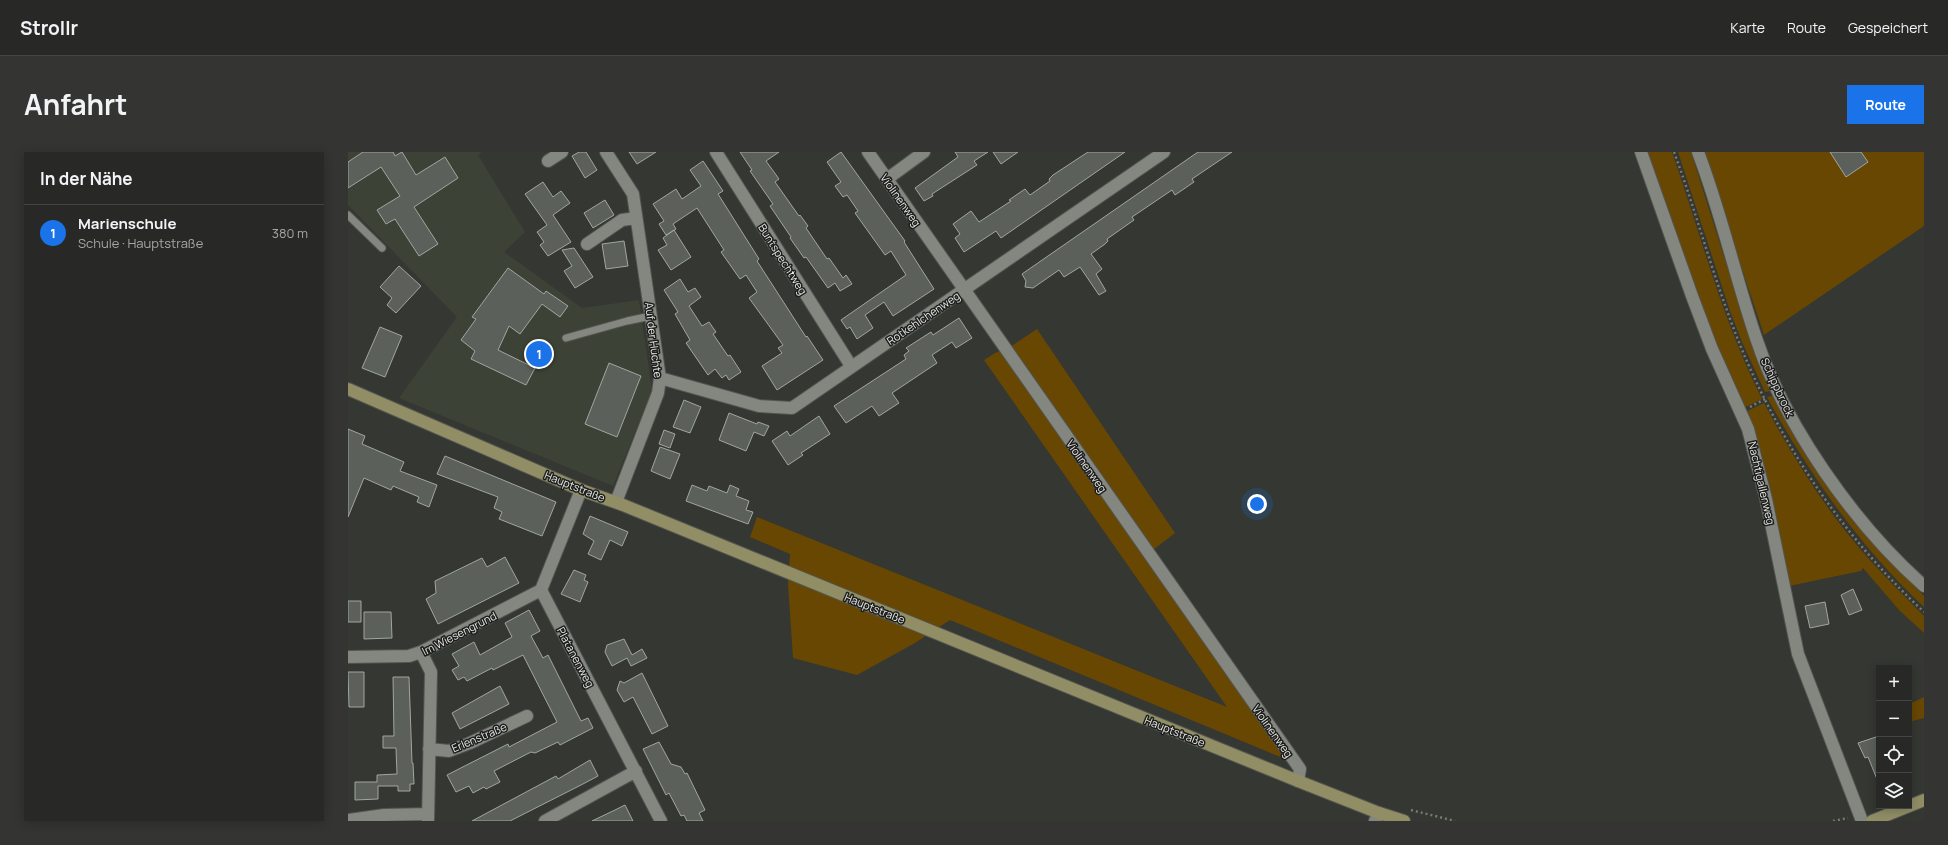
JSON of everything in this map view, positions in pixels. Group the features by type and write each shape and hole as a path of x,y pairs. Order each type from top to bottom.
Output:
{"street":[{"path":"548,161 562,152"},
{"name":"Auf der Hüchte","path":"606,152 633,194 660,378 658,393 616,502"},
{"name":"Buntspechtweg","path":"716,152 851,366"},
{"name":"Violinenweg","path":"868,152 1300,769 1298,782"},
{"path":"887,179 924,152"},
{"name":"Rotkehlchenweg","path":"660,378 760,406 792,408 1164,152"},
{"name":"Nachtigallenweg","path":"1641,152 1709,341 1742,411 1757,457 1798,654 1862,821"},
{"name":"Schippbrock","path":"1698,152 1756,338 1778,392 1804,439 1830,478 1868,528 1904,569 1924,586"},
{"path":"587,244 622,220 636,218"},
{"name":"Hauptstraße","path":"348,389 581,490 616,502 1298,782 1378,818 1404,821"},
{"path":"540,590 581,490"},
{"name":"Im Wiesengrund","path":"348,657 409,656 421,652 540,590"},
{"name":"Platanenweg","path":"540,590 661,821"},
{"path":"348,820 384,815 428,817 431,672 421,652"},
{"name":"Erlenstraße","path":"429,749 449,751 470,743 527,716"},
{"path":"545,821 636,771"},
{"path":"1872,821 1924,800"}],"lane":[{"path":"348,215 382,248"},
{"path":"566,338 651,316"}],"path":[{"path":"1742,411 1765,399"}],"shaded area":[{"path":"348,152 482,152 478,155 525,232 504,252 582,308 639,300 652,391 613,486 399,398 457,317 348,205"},
{"path":"1645,152 1672,152 1735,339 1762,399 1744,408 1719,354"},
{"path":"1678,152 1691,152 1744,320 1772,391 1765,392 1742,342 1730,311"},
{"path":"1703,152 1924,152 1924,226 1764,335"},
{"path":"1037,329 1175,533 1153,550 1307,768 950,620 915,643 857,675 793,658 788,584 790,554 750,537 757,517 1227,707 984,360 995,353 1010,347"},
{"path":"1775,395 1806,450 1841,502 1902,574 1924,596 1924,607 1900,584 1878,559 1837,508 1818,481 1783,426 1767,397"},
{"path":"1764,403 1799,465 1840,524 1891,583 1924,616 1924,633 1899,610 1863,568 1861,571 1789,586 1762,456 1747,411"},
{"path":"1924,697 1924,718 1912,721 1912,703"}],"building":[{"path":"363,152 393,152 395,156 402,152 416,175 445,157 458,178 414,207 438,244 419,256 395,219 386,224 377,210 400,196 381,167 348,188 348,162"},
{"path":"579,152 586,152 597,170 585,178 572,156"},
{"path":"629,152 656,152 637,164"},
{"path":"740,152 779,152 766,161 779,179 775,182 799,216 800,215 808,226 806,228 827,259 829,258 843,278 846,275 852,284 840,291 835,283 828,288 806,257 804,258 790,238 791,237 770,206 773,204 750,171 752,170"},
{"path":"841,152 905,241 904,242 934,289 893,316 884,302 865,315 873,328 857,339 850,327 847,329 841,320 906,275 891,251 885,255 855,213 858,211 847,195 843,197 835,186 841,182 827,162"},
{"path":"955,152 988,152 974,161 977,165 932,194 933,196 924,201 915,188 958,157"},
{"path":"993,152 1018,152 1001,164"},
{"path":"1088,152 1125,152 1001,238 996,231 964,252 955,238 960,234 953,224 971,211 979,222 1011,201 1009,200 1025,189 1030,195 1050,181 1049,179 1053,175"},
{"path":"1198,152 1232,152 1192,179 1194,182 1175,195 1172,190 1132,217 1134,220 1107,239 1108,241 1105,244 1091,254 1102,269 1096,274 1106,291 1099,295 1080,267 1064,277 1059,270 1033,288 1025,287 1026,281 1022,274"},
{"path":"1830,152 1861,152 1868,162 1846,177"},
{"path":"703,161 723,191 718,194 759,259 757,261 806,337 807,336 823,360 777,390 762,366 782,353 778,348 783,345 749,298 757,292 746,275 740,279 721,252 724,250 697,208 673,224 676,229 666,235 659,224 664,221 653,204 676,189 682,199 701,186 690,170"},
{"path":"543,182 553,197 561,191 570,203 553,215 571,242 548,256 540,245 544,242 537,232 547,225 525,194"},
{"path":"605,200 614,215 593,228 584,213"},
{"path":"674,230 691,257 671,270 658,250 667,245 663,238"},
{"path":"624,241 628,266 606,269 602,244"},
{"path":"574,248 593,277 575,288 564,271 572,266 562,250"},
{"path":"399,266 421,286 396,313 387,305 392,298 380,287"},
{"path":"508,268 544,294 546,291 568,306 560,317 542,304 520,334 509,326 498,350 535,368 526,385 471,359 475,351 461,340 476,319 472,317"},
{"path":"680,279 688,292 695,288 701,297 689,306 702,326 709,322 716,332 713,334 728,356 730,355 741,372 729,380 726,375 722,378 715,369 708,375 686,343 690,340 675,314 678,312 664,290"},
{"path":"959,318 972,338 956,348 952,342 932,355 937,363 892,393 899,403 879,416 872,406 846,423 834,406 906,359 904,355 909,351 906,348 931,332 933,335"},
{"path":"380,327 402,336 385,377 362,368"},
{"path":"609,363 641,376 617,437 585,424"},
{"path":"684,400 701,407 690,433 673,427"},
{"path":"729,413 757,424 758,422 769,426 764,436 754,432 746,451 719,440"},
{"path":"819,416 830,434 801,453 803,455 788,465 772,441 787,431 790,436"},
{"path":"348,429 365,436 362,444 404,462 400,471 437,485 429,507 417,502 419,497 393,486 391,490 364,478 348,517"},
{"path":"664,430 675,434 670,448 659,444"},
{"path":"660,447 680,454 670,479 651,471"},
{"path":"445,456 556,502 542,536 499,519 502,512 494,508 498,497 437,474"},
{"path":"692,485 707,491 709,486 727,493 730,485 739,489 736,496 749,501 746,510 753,512 748,524 686,501"},
{"path":"590,516 628,532 622,546 610,540 601,560 588,554 594,541 583,534"},
{"path":"505,557 519,583 438,624 426,599 436,593 435,581 482,558 487,567"},
{"path":"574,570 586,575 584,580 588,582 580,602 561,594"},
{"path":"1853,589 1862,610 1849,615 1841,595"},
{"path":"348,601 361,601 361,622 348,622"},
{"path":"1825,602 1829,624 1810,628 1805,606"},
{"path":"529,610 540,631 531,636 543,658 548,655 581,721 588,718 593,728 560,745 558,742 535,753 531,752 494,771 500,782 486,789 484,787 473,793 469,786 456,792 447,775 508,744 509,747 557,722 523,655 493,670 492,668 467,681 464,677 458,680 452,670 459,666 452,654 474,642 480,655 512,637 505,623"},
{"path":"364,612 391,612 392,638 364,639"},
{"path":"624,639 632,655 642,649 647,658 631,666 627,658 612,666 605,652 607,645"},
{"path":"348,672 364,672 364,707 349,707"},
{"path":"642,673 668,726 652,734 633,697 624,702 617,690 620,681 624,683"},
{"path":"393,677 409,677 414,784 410,784 410,791 398,791 398,786 378,786 378,799 355,800 355,782 377,782 377,775 397,774 396,748 383,748 383,736 394,736"},
{"path":"500,686 509,704 460,729 452,713"},
{"path":"1876,737 1876,777 1868,757 1865,758 1858,743"},
{"path":"659,742 671,764 681,767 685,774 687,773 705,810 699,813 703,821 687,821 684,815 681,816 669,793 666,795 643,749"},
{"path":"590,760 598,776 581,785 510,821 472,821 556,776 558,779"},
{"path":"625,805 633,821 592,821 615,810"}],"place":[{"name":"Marienschule","path":"539,354"}]}
